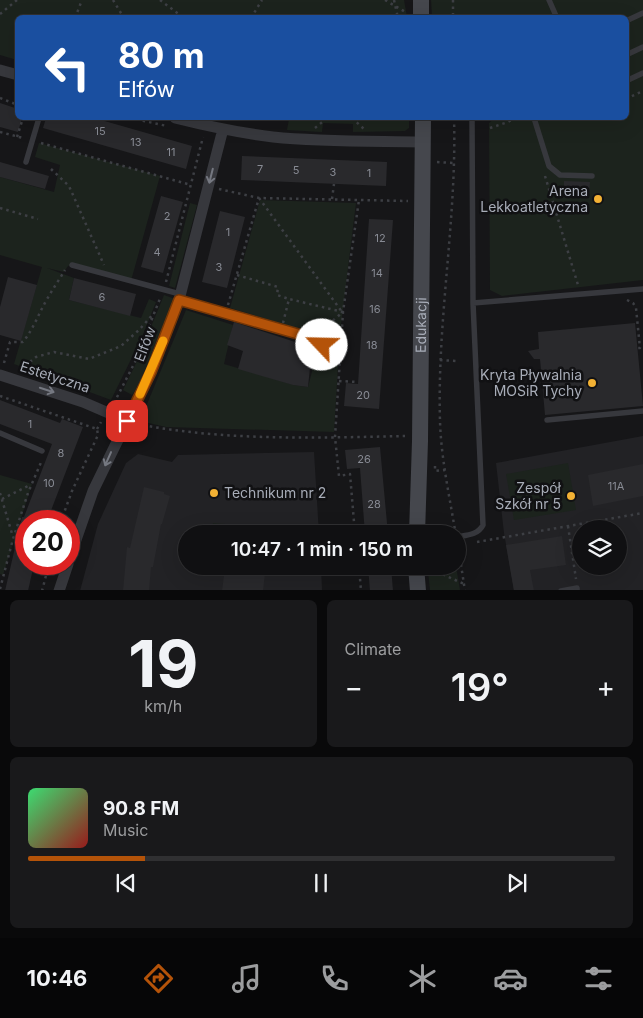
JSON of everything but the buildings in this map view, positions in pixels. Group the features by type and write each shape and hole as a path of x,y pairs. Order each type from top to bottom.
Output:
{"street":[{"path":"416,15 420,0"},
{"path":"0,70 15,74"},
{"name":"Edukacji","path":"417,525 420,441 423,120"},
{"path":"172,122 272,137 321,141 422,142"},
{"name":"Elfów","path":"80,529 93,492 151,372 180,297 223,129"},
{"name":"Estetyczna","path":"1,371 127,421"},
{"path":"59,590 64,575"},
{"path":"418,590 421,575"}],"lane":[{"path":"549,0 556,15"},
{"path":"629,20 643,13"},
{"path":"629,54 643,47"},
{"path":"629,80 643,73"},
{"path":"26,162 38,120"},
{"path":"466,535 475,534 480,531 483,525 473,303 472,120"},
{"path":"535,120 546,160 554,171 560,175 592,176"},
{"path":"72,265 164,290 226,314 312,338 322,345"},
{"path":"473,303 643,289"},
{"path":"547,420 643,411"},
{"path":"0,433 42,451"},
{"path":"561,590 577,589"}],"path":[{"path":"0,14 17,0"},
{"path":"76,15 82,0"},
{"path":"113,0 122,15"},
{"path":"160,0 180,15"},
{"path":"254,15 262,0"},
{"path":"385,0 405,13 416,15"},
{"path":"394,0 398,15"},
{"path":"453,0 453,15"},
{"path":"629,98 637,96 643,91"},
{"path":"0,98 15,104"},
{"path":"17,136 22,120"},
{"path":"151,120 172,122"},
{"path":"454,120 452,213 440,360 441,428 445,470 454,525"},
{"path":"490,128 512,120"},
{"path":"0,132 191,185"},
{"path":"113,404 135,362 164,290 204,135"},
{"path":"51,169 68,186 100,257 106,267 116,276"},
{"path":"545,173 580,294"},
{"path":"332,200 334,184"},
{"path":"216,189 259,198 409,201"},
{"path":"226,314 259,198"},
{"path":"259,198 342,312"},
{"path":"354,525 350,474 339,476 335,438 342,312 359,200"},
{"path":"0,208 38,219"},
{"path":"1,371 10,342 23,342 27,338 64,270 72,265"},
{"path":"237,275 278,287 277,295 342,312"},
{"path":"281,330 289,299"},
{"path":"618,301 628,300 636,308 640,348 638,348"},
{"path":"19,371 36,357 54,352 89,359 121,346 156,311"},
{"path":"312,338 342,312"},
{"path":"322,345 330,351 340,365"},
{"path":"440,360 457,361"},
{"path":"339,381 358,382"},
{"path":"0,396 97,429 98,435 65,510"},
{"path":"140,416 136,424 167,430 249,436 335,438 405,436"},
{"path":"434,430 441,428"},
{"path":"0,589 2,575 13,539 42,461 42,451"},
{"path":"435,463 435,471 445,470"},
{"path":"1,500 32,484"},
{"path":"0,493 13,539"},
{"path":"476,542 643,513"},
{"path":"568,526 577,589"},
{"path":"42,590 46,575"},
{"path":"360,575 361,590"},
{"path":"442,575 464,584"},
{"path":"462,575 465,590"}],"shaded area":[{"path":"0,0 404,0 407,15 15,15 15,59 0,55"},
{"path":"431,0 643,0 643,280 502,296 490,290 489,123 493,120 629,120 629,15 432,15"},
{"path":"289,120 409,120 409,128 405,131 353,132 353,124 323,123 322,132 287,130"},
{"path":"39,143 160,176 131,281 72,265 68,266 64,272 47,268 74,278 69,300 141,318 149,299 156,302 142,337 111,400 14,364 42,267 0,255 0,177 54,192 60,165 35,157"},
{"path":"260,200 356,203 339,341 230,308"},
{"path":"190,203 197,205 175,288 169,286"},
{"path":"164,295 175,299 148,371 132,395 123,390"},
{"path":"186,310 233,325 224,364 294,385 308,387 318,348 339,349 334,432 166,427 140,421"},
{"name":"Zespół Szkół nr 5","path":"643,436 643,590 514,590 504,533 496,463"},
{"name":"Technikum nr 2","path":"314,452 318,525 178,525 178,575 321,575 322,590 80,590 98,524 126,463 138,454 172,462 178,455"},
{"path":"568,463 576,510 514,520 506,474"},
{"path":"0,475 32,484 24,510 15,510 15,537 3,575 0,574"},
{"path":"213,523 235,525 213,525"},
{"path":"428,575 458,575 460,590 430,590"}],"slow traffic":[{"path":"140,394 163,341"}],"place":[{"name":"Arena Lekkoatletyczna","path":"598,199"},
{"name":"Kryta Pływalnia MOSiR Tychy","path":"592,383"},
{"name":"Technikum nr 2","path":"214,493"},
{"name":"Zespół Szkół nr 5","path":"571,496"}],"route":[{"path":"127,421 151,372 179,300 312,338 322,345"}]}
